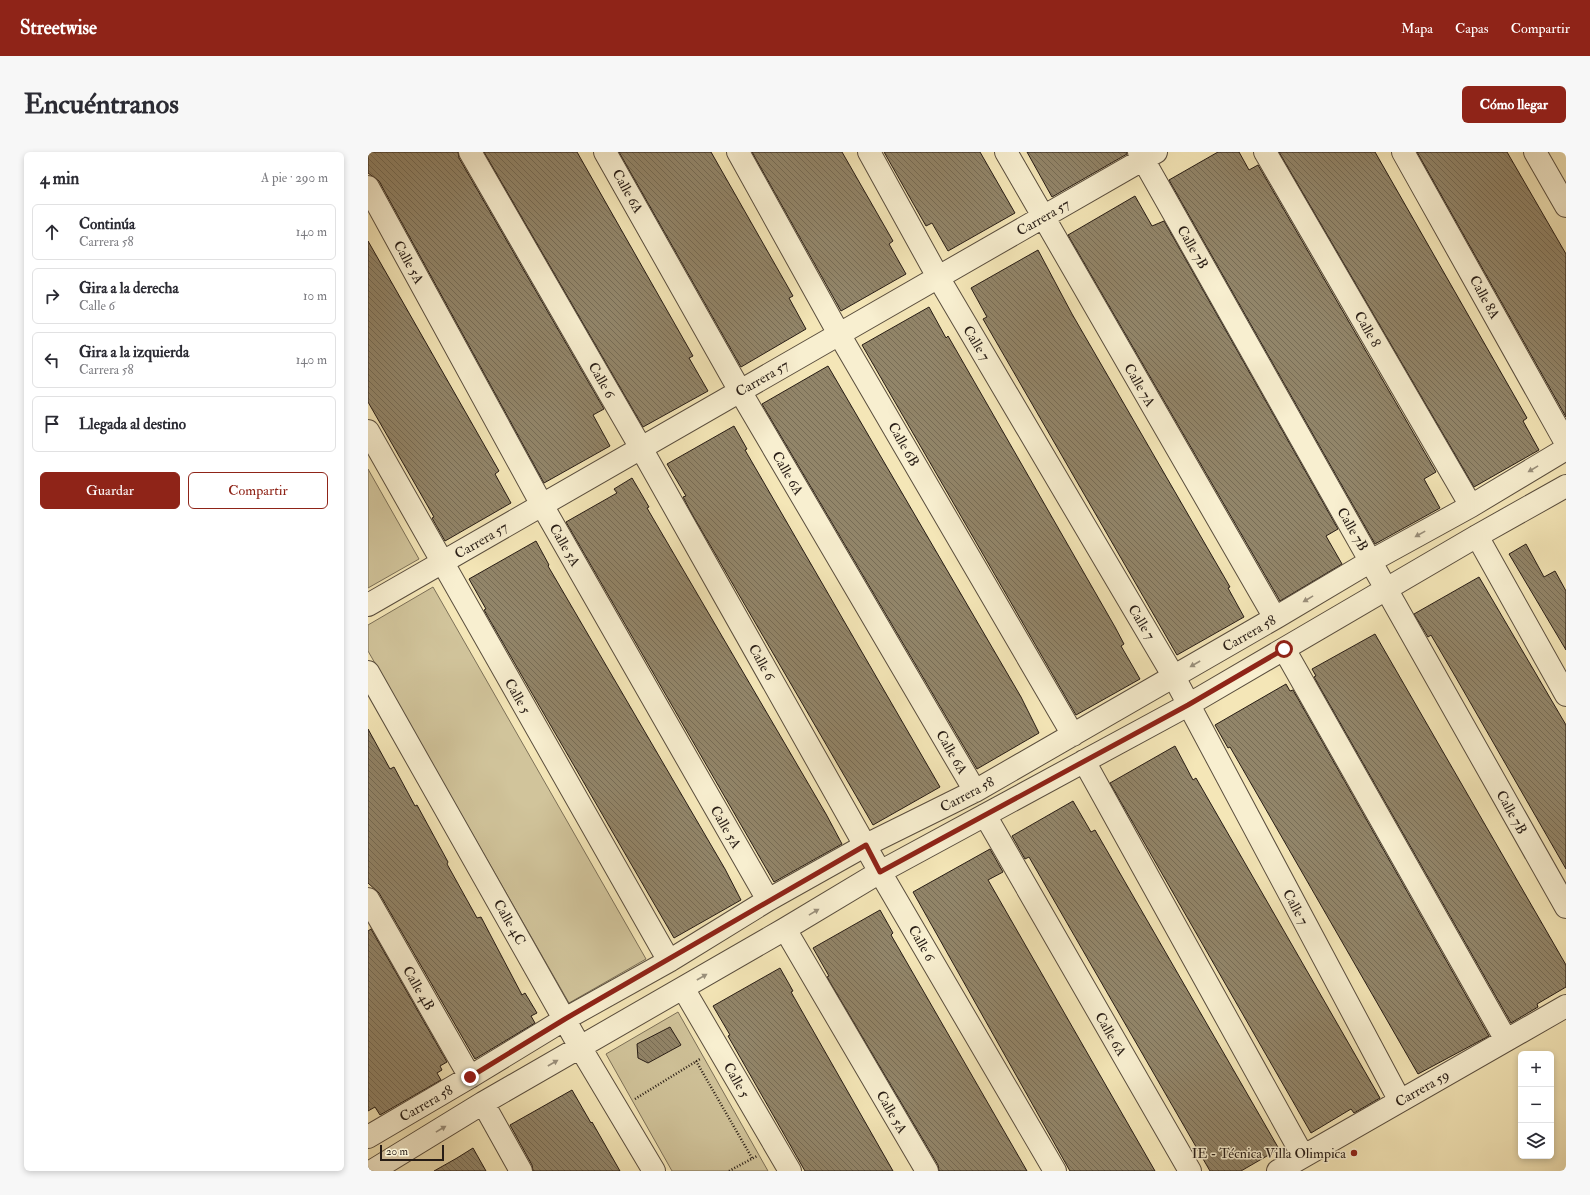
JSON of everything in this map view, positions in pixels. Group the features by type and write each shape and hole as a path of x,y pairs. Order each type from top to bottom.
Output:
{"street":[{"name":"Calle 6","path":"470,152 641,448 880,872 1056,1171"},
{"name":"Calle 6A","path":"606,152 740,391 975,791"},
{"name":"Calle 6B","path":"738,152 839,334 1073,735"},
{"name":"Calle 7","path":"869,152 938,277 1174,677 1400,1101"},
{"name":"Calle 7A","path":"1006,152 1275,618"},
{"name":"Calle 8","path":"1265,152 1471,506"},
{"name":"Calle 8A","path":"1403,152 1566,443"},
{"path":"1535,152 1566,206"},
{"name":"Carrera 57","path":"368,605 1043,217 1146,154"},
{"name":"Calle 7B","path":"1146,154 1387,590 1566,907"},
{"name":"Calle 5A","path":"368,187 542,505 768,900"},
{"name":"Calle 5","path":"368,431 668,960"},
{"name":"Carrera 58","path":"370,1132 470,1077 565,1019 768,900 866,845 975,791 1174,677 1371,561 1471,506 1566,449"},
{"name":"Carrera 58","path":"385,1168 483,1103 785,929 880,872 1188,705 1387,590 1476,536 1566,486"},
{"path":"1476,536 1566,695"},
{"path":"1284,649 1506,1040"},
{"name":"Calle 4C","path":"368,672 580,1047 654,1171"},
{"path":"1084,761 1303,1156"},
{"name":"Calle 6A","path":"984,815 1190,1171"},
{"name":"Calle 4B","path":"368,899 470,1077"},
{"name":"Calle 5A","path":"785,929 927,1171"},
{"name":"Calle 5","path":"683,988 790,1171"},
{"name":"Carrera 59","path":"1278,1171 1566,1006"},
{"path":"483,1103 521,1171"},
{"path":"370,1132 385,1168"}],"path":[{"path":"617,1110 718,1048"},
{"path":"696,1061 752,1158"},
{"path":"729,1171 775,1146"}],"shaded area":[{"path":"368,469 419,559 368,588"},
{"path":"433,587 646,959 569,1003 368,651 368,625"},
{"path":"678,1012 768,1171 672,1171 606,1054"}],"building":[{"path":"368,152 458,152 459,158 604,409 593,415 610,446 544,483 379,181 368,173"},
{"path":"484,152 577,152 693,356 689,358 708,391 643,427"},
{"path":"619,152 711,152 793,296 789,298 806,329 741,367"},
{"path":"752,152 842,152 893,241 889,244 906,274 841,311"},
{"path":"884,152 980,152 1015,213 948,251 932,223 926,226"},
{"path":"1027,152 1127,152 1127,154 1052,197"},
{"path":"1218,152 1239,152 1249,170 1258,165 1436,472 1424,479 1440,508 1375,544 1169,180"},
{"path":"1279,152 1375,152 1527,418 1523,421 1539,450 1474,487"},
{"path":"1417,152 1507,152 1566,254 1566,417"},
{"path":"1135,196 1152,226 1164,221 1338,529 1326,536 1342,564 1280,601 1068,235"},
{"path":"368,241 499,471 495,474 511,503 445,541 432,518 434,517 368,402"},
{"path":"1038,250 1072,314 1230,587 1228,588 1244,617 1177,655 983,319 987,317 971,288"},
{"path":"929,307 946,338 948,336 1115,627 1124,644 1121,646 1140,679 1076,715 862,345"},
{"path":"828,366 1021,697 1039,733 977,769 762,404"},
{"path":"734,426 747,449 745,450 940,787 873,825 692,514 683,497 686,496 667,464"},
{"path":"632,478 649,507 647,508 826,814 842,844 774,882 566,522 617,493 614,489"},
{"path":"536,541 549,565 548,566 725,869 741,900 674,938 484,610 486,609 469,579"},
{"path":"1526,544 1544,577 1555,571 1566,591 1566,650 1509,554"},
{"path":"1479,577 1566,725 1566,869 1431,635 1428,637 1414,614"},
{"path":"1375,634 1566,965 1566,987 1537,1004 1538,1007 1511,1023 1314,677 1316,676 1312,669"},
{"path":"1286,684 1290,691 1293,690 1489,1036 1418,1074 1230,747 1228,748 1215,725"},
{"path":"368,729 390,769 394,767 415,806 417,805 448,862 447,864 477,918 481,917 522,995 525,993 537,1013 531,1016 535,1023 475,1059 379,893 368,883"},
{"path":"1175,746 1193,780 1196,778 1380,1098 1354,1113 1351,1109 1311,1133 1110,783"},
{"path":"1073,801 1091,832 1095,830 1279,1149 1241,1171 1210,1171 1029,857 1025,859 1012,836"},
{"path":"990,849 1003,872 988,880 1155,1171 1070,1171 913,892"},
{"path":"880,910 893,933 891,935 1027,1171 939,1171 938,1165 827,977 829,976 813,948"},
{"path":"371,929 447,1062 440,1066 442,1070 437,1073 441,1080 380,1115 375,1107 368,1111 368,931"},
{"path":"780,968 793,991 791,992 893,1171 805,1171 728,1036 730,1035 713,1006"},
{"path":"670,1027 681,1045 648,1063 638,1058 637,1044"},
{"path":"572,1090 620,1171 533,1171 532,1165 510,1125"},
{"path":"473,1148 486,1171 434,1171 457,1158"}],"place":[{"name":"IE - Técnica Villa Olimpica","path":"1354,1153"}],"route":[{"path":"470,1077 565,1019 768,900 866,845 880,872 1188,705 1284,649"}]}
